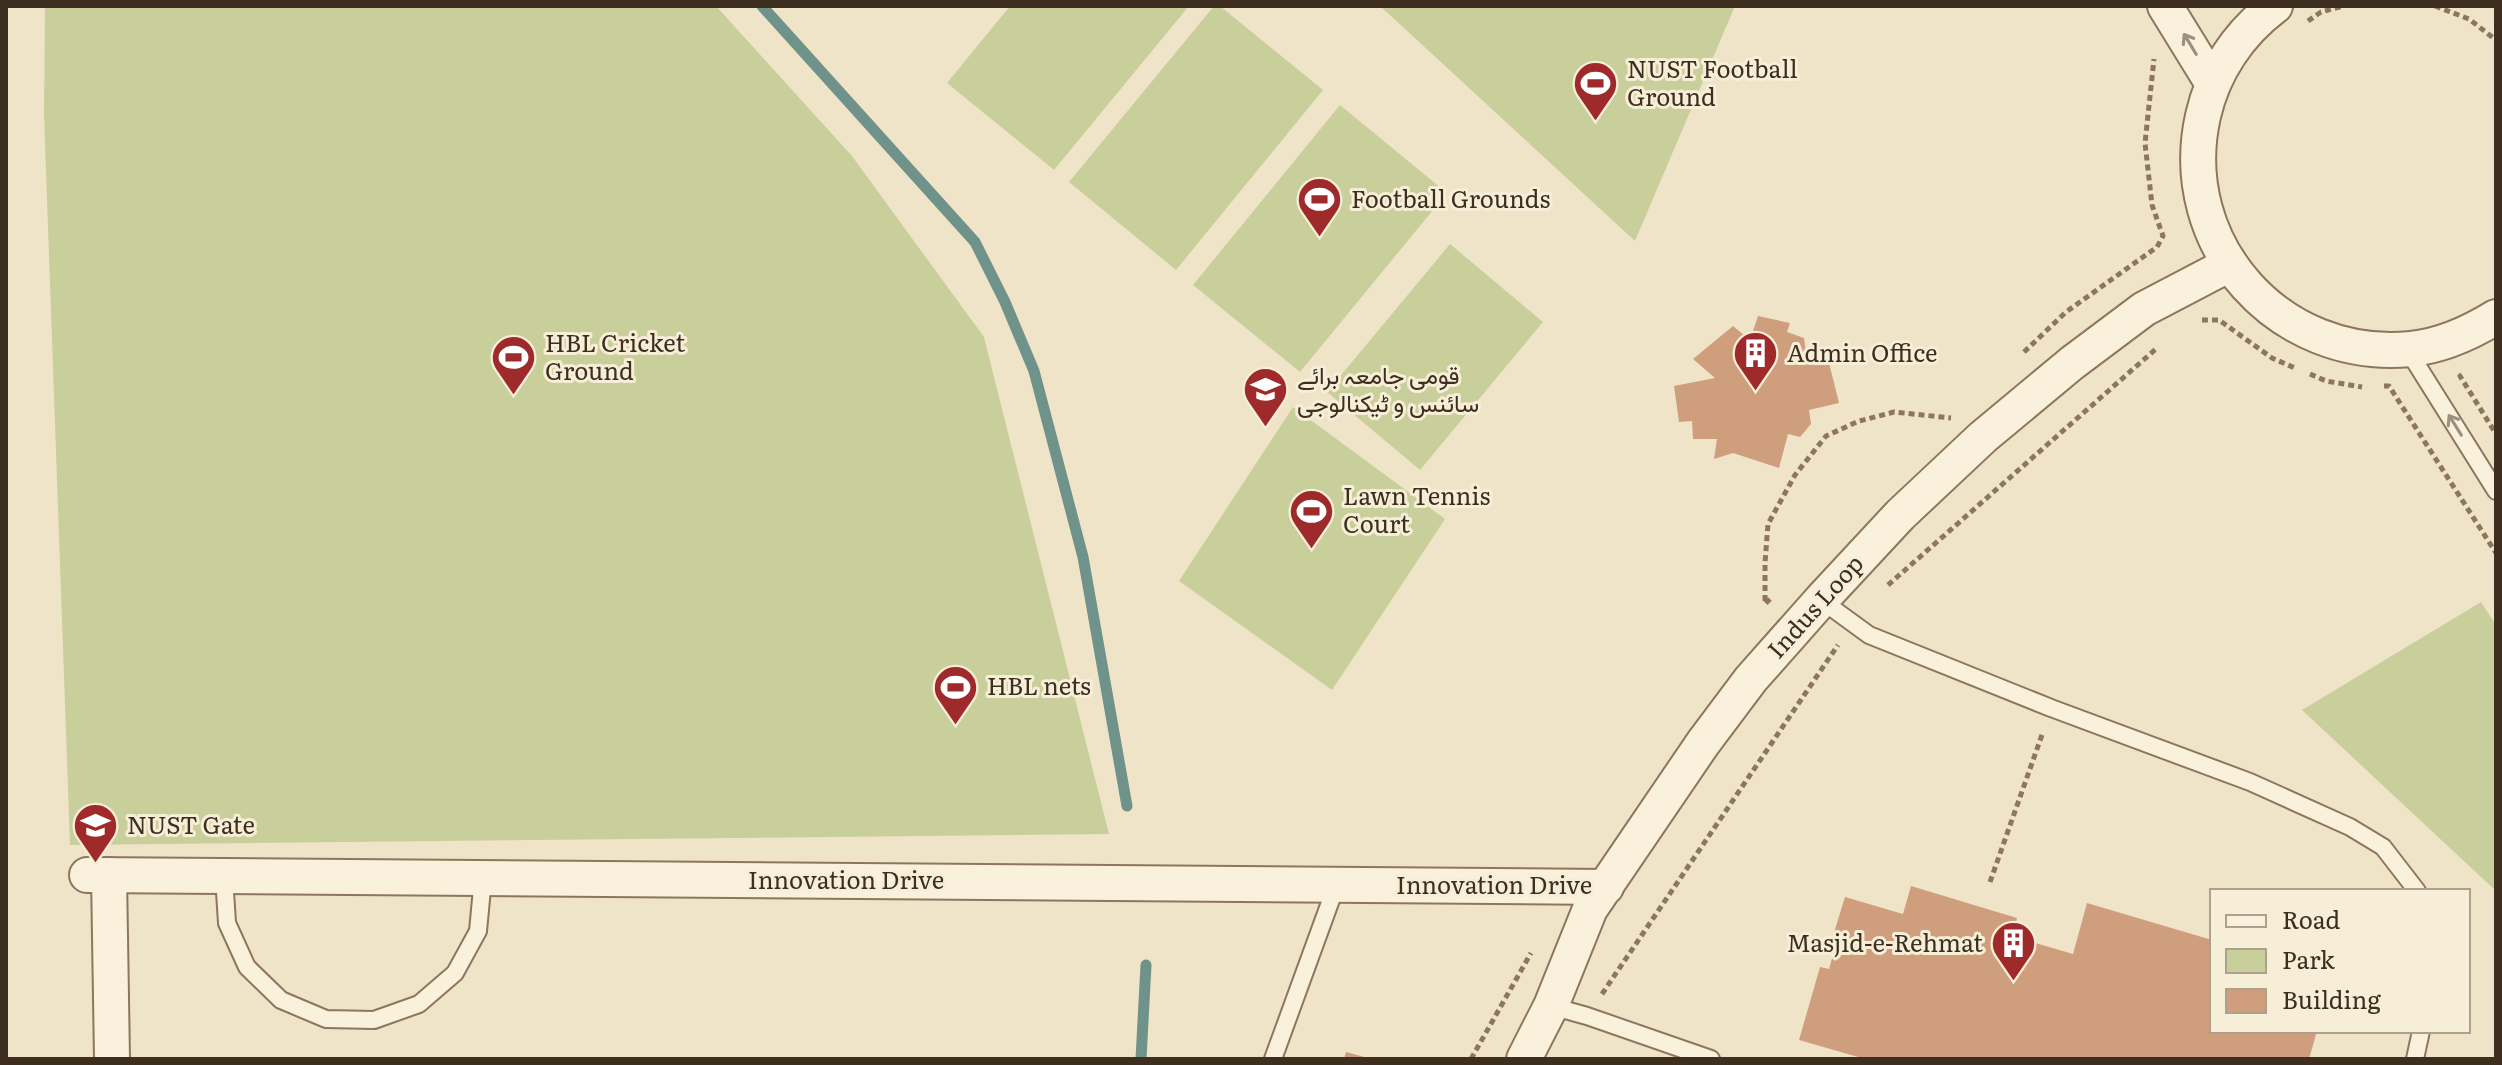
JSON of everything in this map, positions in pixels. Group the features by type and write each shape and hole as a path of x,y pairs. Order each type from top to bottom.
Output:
{"street":[{"path":"2165,6 2213,84"},
{"path":"2278,12 2240,39 2213,84 2200,131 2198,173 2208,221 2230,264 2265,304 2309,332 2365,348 2407,349 2458,337 2496,317"},
{"name":"Indus Loop","path":"1524,1059 1551,1006 1590,909 1703,743 1743,690 1821,600 1900,515 1983,437 2072,363 2144,309 2230,264"},
{"name":"Innovation Drive","path":"112,1059 98,875 1606,887"}],"lane":[{"path":"2407,349 2496,491"},
{"path":"1821,600 1869,635 2051,708 2250,782 2350,827 2383,847 2415,889"},
{"path":"224,876 227,923 247,967 281,1000 326,1019 374,1020 419,1004 455,973 478,931 483,878"},
{"path":"1273,1059 1336,886"},
{"path":"1551,1006 1711,1059"},
{"path":"2415,1059 2421,1033"}],"path":[{"path":"2278,12 2321,12 2344,6"},
{"path":"2435,6 2469,19 2496,40"},
{"path":"2022,355 2066,312 2157,247 2163,236 2152,205 2145,143 2155,48"},
{"path":"2194,324 2219,320 2272,358 2326,381 2357,387 2389,386 2496,553"},
{"path":"1587,1016 1852,623 1882,590 2163,343"},
{"path":"2472,371 2460,376 2496,434"},
{"path":"1765,604 1768,524 1795,475 1826,436 1859,421 1894,412 1955,419 1944,429"},
{"path":"1756,615 1775,594"},
{"path":"1990,882 2051,708"}],"green space":[{"name":"HBL Cricket Ground","path":"45,6 716,6 852,156 984,337 1109,834 70,845 44,115"},
{"path":"1010,6 1189,6 1054,170 947,83"},
{"path":"1214,6 1220,6 1323,90 1176,270 1069,182"},
{"name":"NUST Football Ground","path":"1380,6 1735,6 1635,241"},
{"name":"Football Grounds","path":"1340,105 1447,193 1300,372 1193,285"},
{"path":"1450,244 1543,322 1420,470 1327,392"},
{"name":"Lawn Tennis Court","path":"1293,407 1445,519 1332,690 1179,581"},
{"path":"2481,602 2496,625 2496,891 2302,710"}],"building":[{"name":"Admin Office","path":"1758,316 1790,323 1787,332 1804,338 1807,359 1827,355 1839,403 1809,410 1811,424 1800,437 1788,434 1779,468 1733,453 1714,459 1717,439 1693,439 1692,421 1679,422 1674,386 1715,378 1693,359 1733,326 1750,340"},
{"name":"Masjid-e-Rehmat","path":"1911,886 2017,918 2012,936 2073,954 2087,903 2210,939 2210,1033 2316,1033 2309,1059 1865,1059 1799,1040 1820,967 1829,969 1838,937 1833,936 1845,897 1903,914"},
{"path":"1346,1052 1368,1058 1368,1059 1344,1059"}],"waterway":[{"path":"762,6 975,242 1005,302 1034,371 1083,557 1127,806"},
{"path":"1141,1059 1146,965"}],"place":[{"name":"NUST Football Ground","path":"1596,123"},
{"name":"Football Grounds","path":"1320,239"},
{"name":"Admin Office","path":"1756,393"},
{"name":"HBL Cricket Ground","path":"514,397"},
{"name":"قومی جامعہ برائے سائنس و ٹیکنالوجی","path":"1266,429"},
{"name":"Lawn Tennis Court","path":"1312,550"},
{"name":"HBL nets","path":"956,726"},
{"name":"NUST Gate","path":"96,865"},
{"name":"Masjid-e-Rehmat","path":"2014,983"}]}
